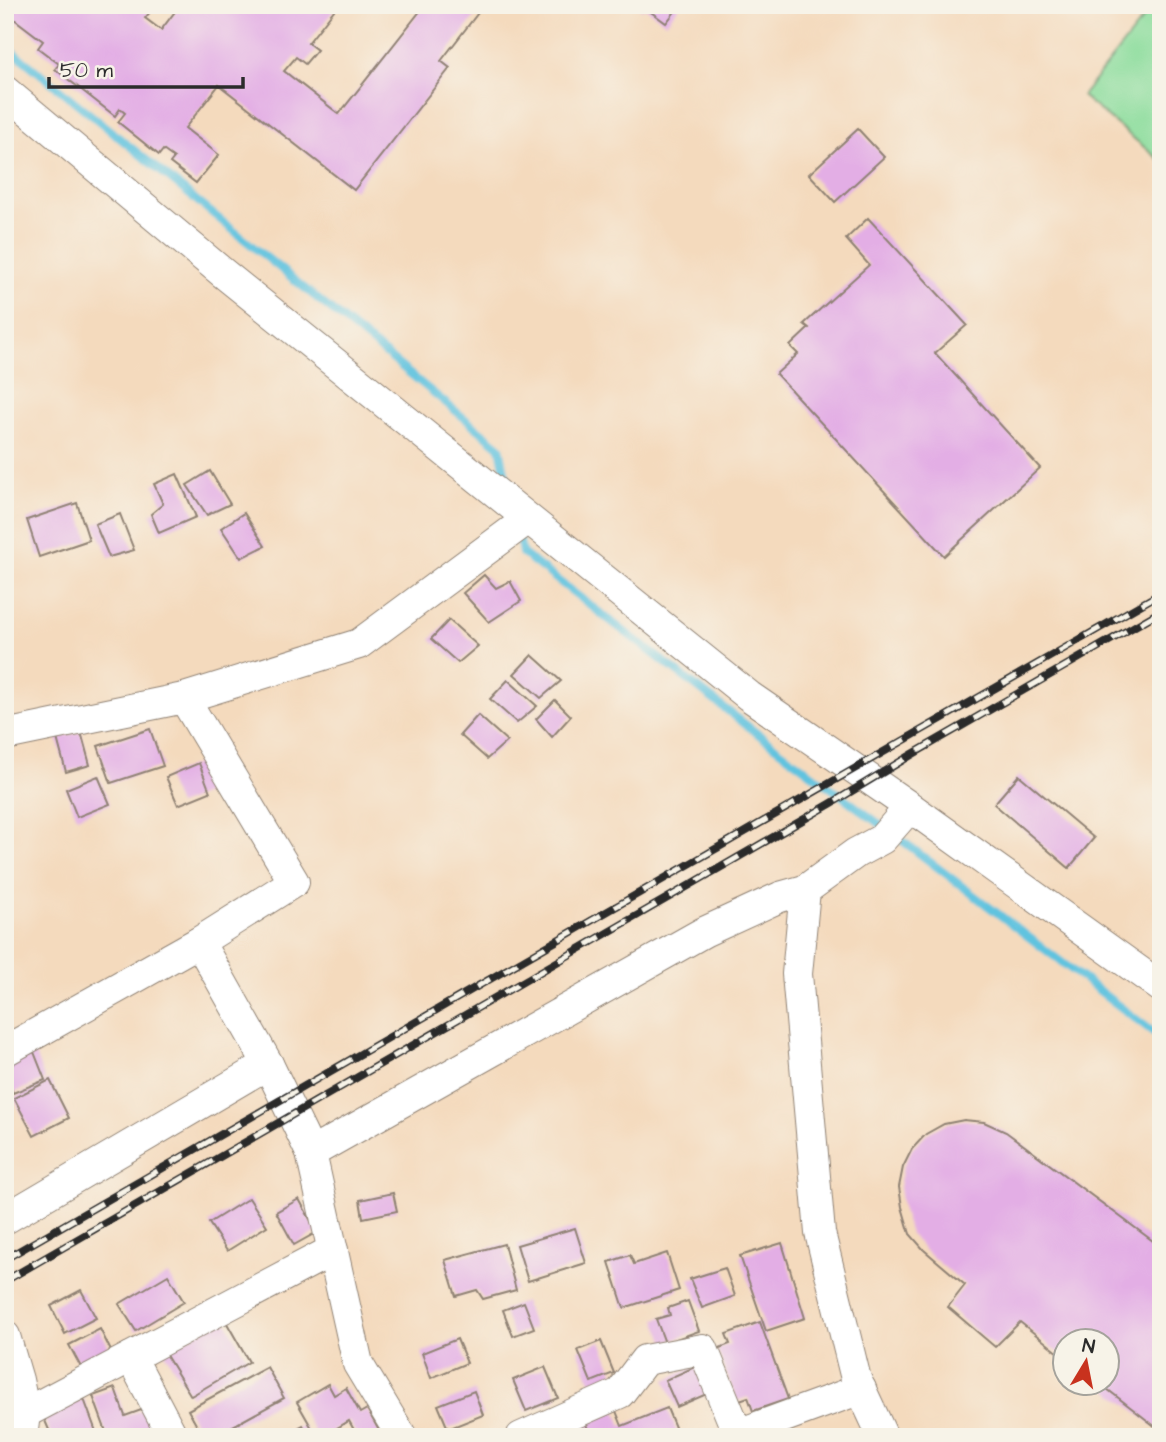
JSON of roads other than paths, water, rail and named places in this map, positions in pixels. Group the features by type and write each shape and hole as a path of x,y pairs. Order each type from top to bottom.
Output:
{"street":[{"path":"5,92 234,282 749,696 898,821 1161,987"},
{"path":"5,735 184,698 359,644 527,519"},
{"path":"5,1051 199,942 293,883 184,698"},
{"path":"311,1153 704,932 780,897 805,890 898,821"},
{"path":"805,890 797,974 820,1233 856,1379 883,1437"},
{"path":"199,942 268,1065 311,1153 358,1364 402,1437"},
{"path":"5,1219 268,1065"},
{"path":"5,1336 18,1380 25,1425 131,1357 333,1250"},
{"path":"521,1437 620,1393 645,1360 703,1349 734,1435 861,1389"},
{"path":"131,1357 173,1437"}],"waterway":[{"path":"5,45 500,447 509,492"},
{"path":"519,536 522,553 1161,1038"}],"railway":[{"path":"5,1259 1161,593"},
{"path":"5,1281 1161,611"}]}
